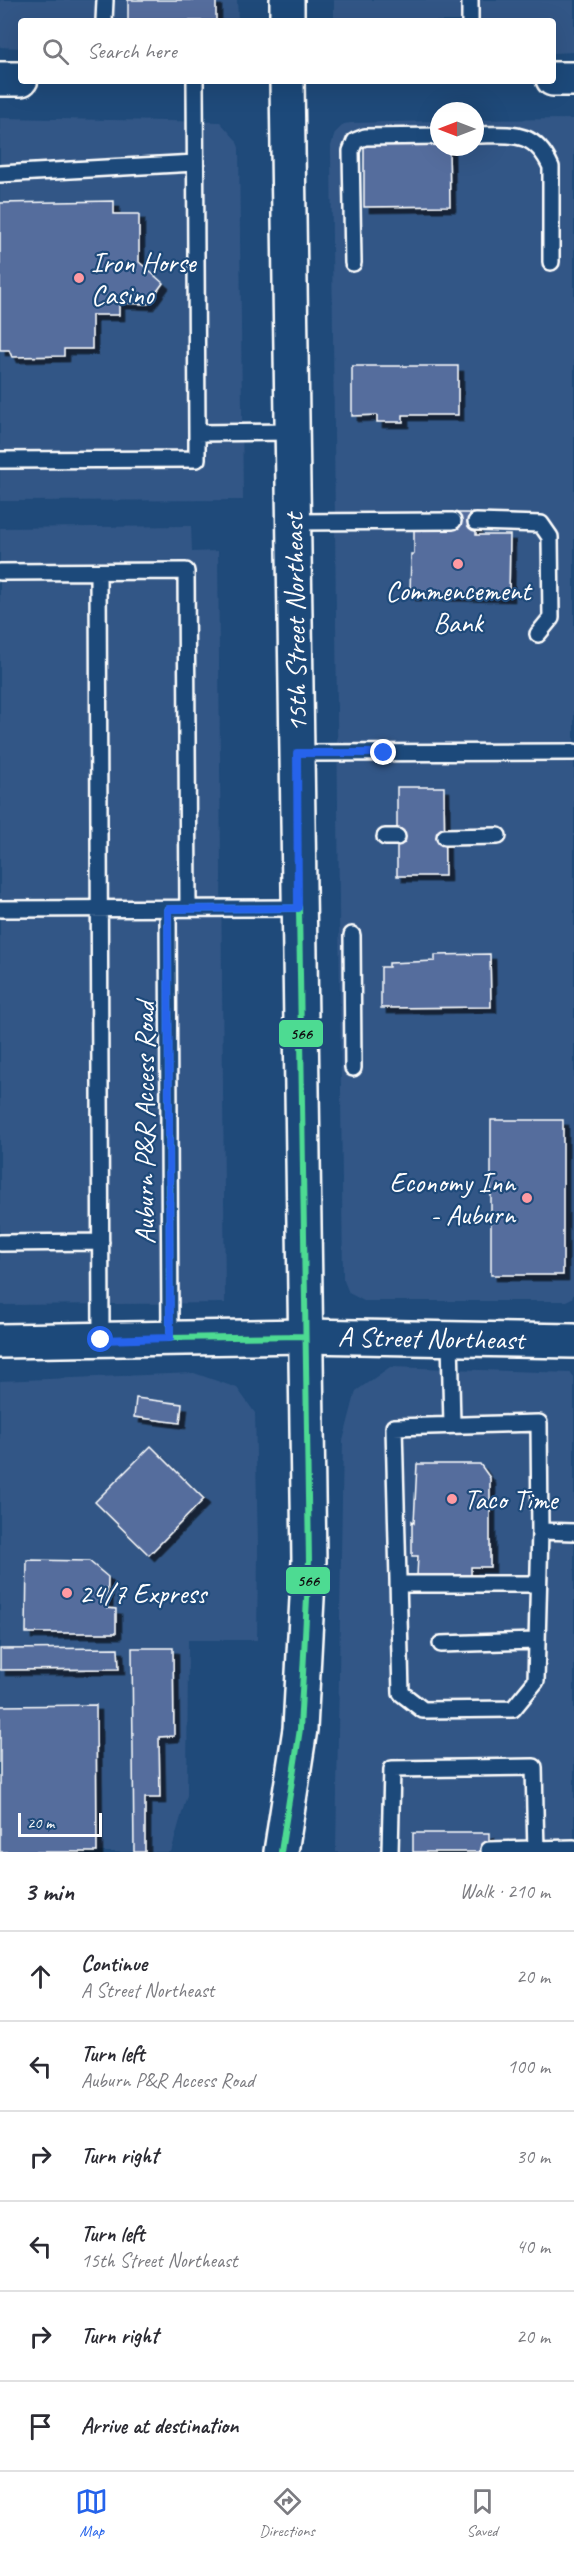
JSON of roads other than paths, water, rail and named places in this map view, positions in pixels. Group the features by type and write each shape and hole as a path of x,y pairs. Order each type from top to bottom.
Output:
{"main road":[{"path":"287,0 287,18"},
{"path":"0,79 18,79"},
{"path":"556,79 574,79"},
{"name":"15th Street Northeast","path":"282,1852 300,1729 309,1561 287,84"},
{"name":"A Street Northeast","path":"0,1341 305,1336 574,1341"}],"lane":[{"path":"104,18 105,0"},
{"path":"470,0 470,18"},
{"path":"0,460 197,459 195,84"},
{"path":"484,135 519,135 535,143 547,158 551,167 551,262"},
{"path":"353,263 351,151 355,141 365,137 430,136"},
{"path":"0,174 195,163"},
{"path":"197,433 292,432"},
{"path":"293,522 453,521"},
{"path":"476,522 541,524 550,537 550,618 538,634"},
{"path":"0,572 186,571 188,908"},
{"path":"98,572 101,1340"},
{"path":"297,753 574,752"},
{"path":"445,837 498,836"},
{"path":"0,909 298,908"},
{"name":"Auburn P&R Access Road","path":"168,909 170,1338"},
{"path":"352,935 353,1068"},
{"path":"0,1243 101,1242"},
{"path":"450,1338 452,1425"},
{"path":"539,1423 540,1531 536,1681 513,1709 423,1710 401,1693 394,1427 452,1425 539,1423"},
{"path":"540,1531 574,1532"},
{"path":"398,1584 538,1584"},
{"path":"441,1644 537,1641"},
{"path":"390,1852 392,1769 522,1767 534,1767 536,1851"},
{"path":"489,1850 536,1851 574,1848"}],"place":[{"name":"Iron Horse Casino","path":"79,278"},
{"name":"Commencement Bank","path":"458,564"},
{"name":"Economy Inn - Auburn","path":"527,1198"},
{"name":"Taco Time","path":"452,1499"},
{"name":"24/7 Express","path":"67,1593"}]}
